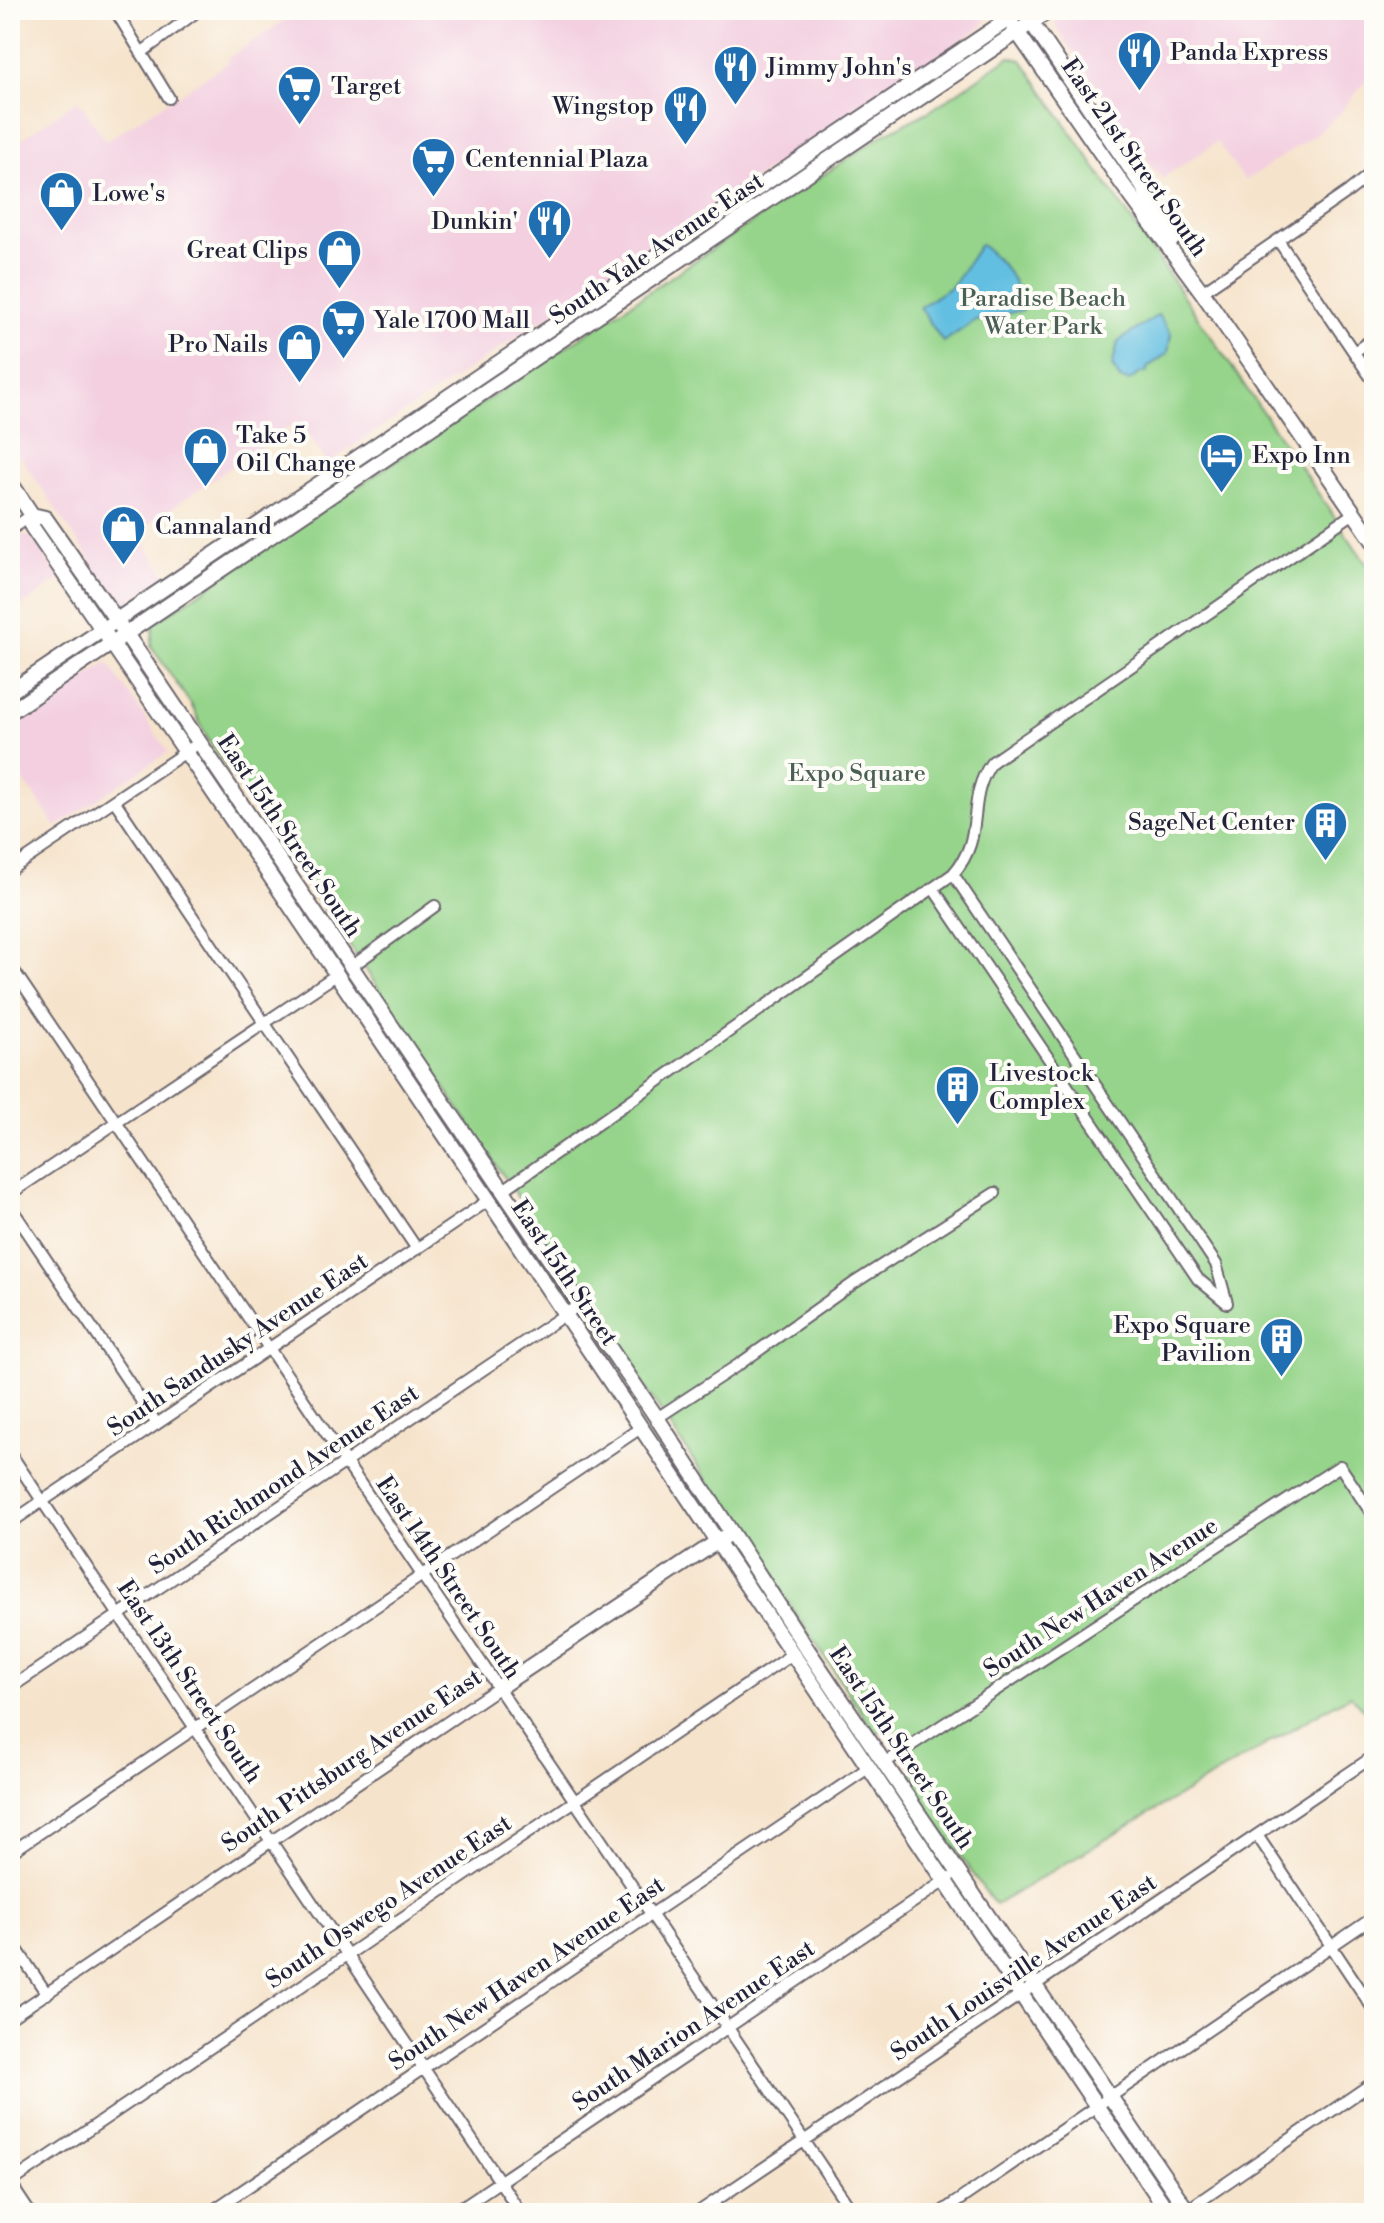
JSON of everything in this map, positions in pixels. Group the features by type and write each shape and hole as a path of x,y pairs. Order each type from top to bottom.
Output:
{"main road":[{"name":"South Yale Avenue East","path":"10,692 739,200 1006,14 1022,10"},
{"name":"East 21st Street South","path":"1022,10 1141,184 1202,292"},
{"name":"South Yale Avenue East","path":"10,712 1050,10"},
{"name":"East 21st Street South","path":"1006,14 1374,542"},
{"path":"739,200 748,214"},
{"path":"637,268 647,282"},
{"path":"560,320 570,334"},
{"path":"461,387 470,402"},
{"name":"East 15th Street South","path":"10,482 32,515 32,527 489,1200"},
{"path":"289,502 299,517"},
{"name":"East 15th Street South","path":"32,515 45,518 126,634 502,1191"},
{"path":"336,975 351,967"},
{"path":"489,1200 502,1191"},
{"name":"East 15th Street","path":"502,1191 579,1305"},
{"name":"East 15th Street","path":"489,1200 604,1370"},
{"name":"East 15th Street South","path":"579,1305 884,1763 1034,1985 1112,2094 1186,2212"},
{"name":"East 15th Street South","path":"604,1370 791,1655 1169,2213"},
{"path":"642,1427 657,1418"},
{"name":"South Pittsburg Avenue East","path":"498,1688 732,1532"},
{"path":"791,1655 805,1646"},
{"path":"868,1768 884,1763"}],"street":[{"path":"115,10 169,98"},
{"path":"141,53 199,10"},
{"path":"1202,292 1374,171"},
{"path":"1278,240 1374,382"},
{"path":"1354,352 1374,338"},
{"path":"502,1191 637,1093 953,874 964,861 973,838 977,790 992,762 1354,513"},
{"path":"10,530 32,515"},
{"path":"10,870 199,743"},
{"path":"114,800 417,1249"},
{"path":"933,888 1198,1279 1227,1303 1216,1264 953,874"},
{"path":"351,967 435,906"},
{"name":"East 14th Street South","path":"10,965 853,2213"},
{"path":"10,1194 336,975"},
{"path":"657,1418 854,1283 995,1193"},
{"name":"South Sandusky Avenue East","path":"10,1523 489,1200"},
{"path":"10,1206 157,1424"},
{"name":"South Richmond Avenue East","path":"10,1688 579,1305"},
{"path":"10,1853 642,1427"},
{"name":"East 13th Street South","path":"10,1453 521,2213"},
{"name":"South New Haven Avenue","path":"884,1763 1340,1466 1374,1517"},
{"name":"South Oswego Avenue East","path":"10,2183 791,1655"},
{"name":"South Pittsburg Avenue East","path":"10,2018 498,1688"},
{"name":"South Louisville Avenue East","path":"697,2213 1374,1756"},
{"name":"South New Haven Avenue East","path":"209,2213 868,1768"},
{"path":"1257,1835 1374,2010"},
{"name":"South Marion Avenue East","path":"453,2213 958,1872"},
{"path":"940,2213 1374,1917"},
{"path":"10,1939 47,1994"},
{"path":"1186,2212 1374,2082"},
{"path":"10,2183 30,2213"}],"shaded area":[{"name":"Centennial Plaza","path":"300,10 987,10 988,14 983,26 328,463 298,421 137,532 166,576 126,603 118,604 88,566 92,562 10,442 10,147 78,100 106,141 229,62 227,59"},
{"path":"1073,10 1364,10 1374,25 1374,70 1340,113 1319,132 1245,181 1217,142 1161,179 1054,24"},
{"path":"18,533 31,537 60,579 17,609 10,599 10,538"},
{"path":"108,663 168,752 56,827 10,760 10,727"}],"green space":[{"name":"Expo Square","path":"1009,57 1022,60 1374,575 1374,1720 1350,1695 995,1905 910,1785 914,1758 900,1736 874,1731 352,949 209,742 192,706 151,646 154,623 884,134 930,111"}],"water":[{"path":"980,244 1008,272 1023,310 976,320 943,342 920,307 953,285"},
{"path":"1158,315 1171,334 1168,353 1148,367 1146,373 1142,372 1129,381 1120,379 1112,366 1118,342"}],"place":[{"name":"Panda Express","path":"1139,92"},
{"name":"Jimmy John's","path":"735,107"},
{"name":"Target","path":"300,126"},
{"name":"Wingstop","path":"685,146"},
{"name":"Centennial Plaza","path":"434,199"},
{"name":"Lowe's","path":"61,233"},
{"name":"Dunkin'","path":"549,261"},
{"name":"Great Clips","path":"339,290"},
{"name":"Yale 1700 Mall","path":"343,360"},
{"name":"Pro Nails","path":"299,384"},
{"name":"Take 5 Oil Change","path":"205,489"},
{"name":"Expo Inn","path":"1221,495"},
{"name":"Cannaland","path":"124,566"},
{"name":"SageNet Center","path":"1326,862"},
{"name":"Livestock Complex","path":"958,1127"},
{"name":"Expo Square Pavilion","path":"1282,1379"}],"park label":[{"name":"Paradise Beach Water Park","path":"1043,313"}]}
